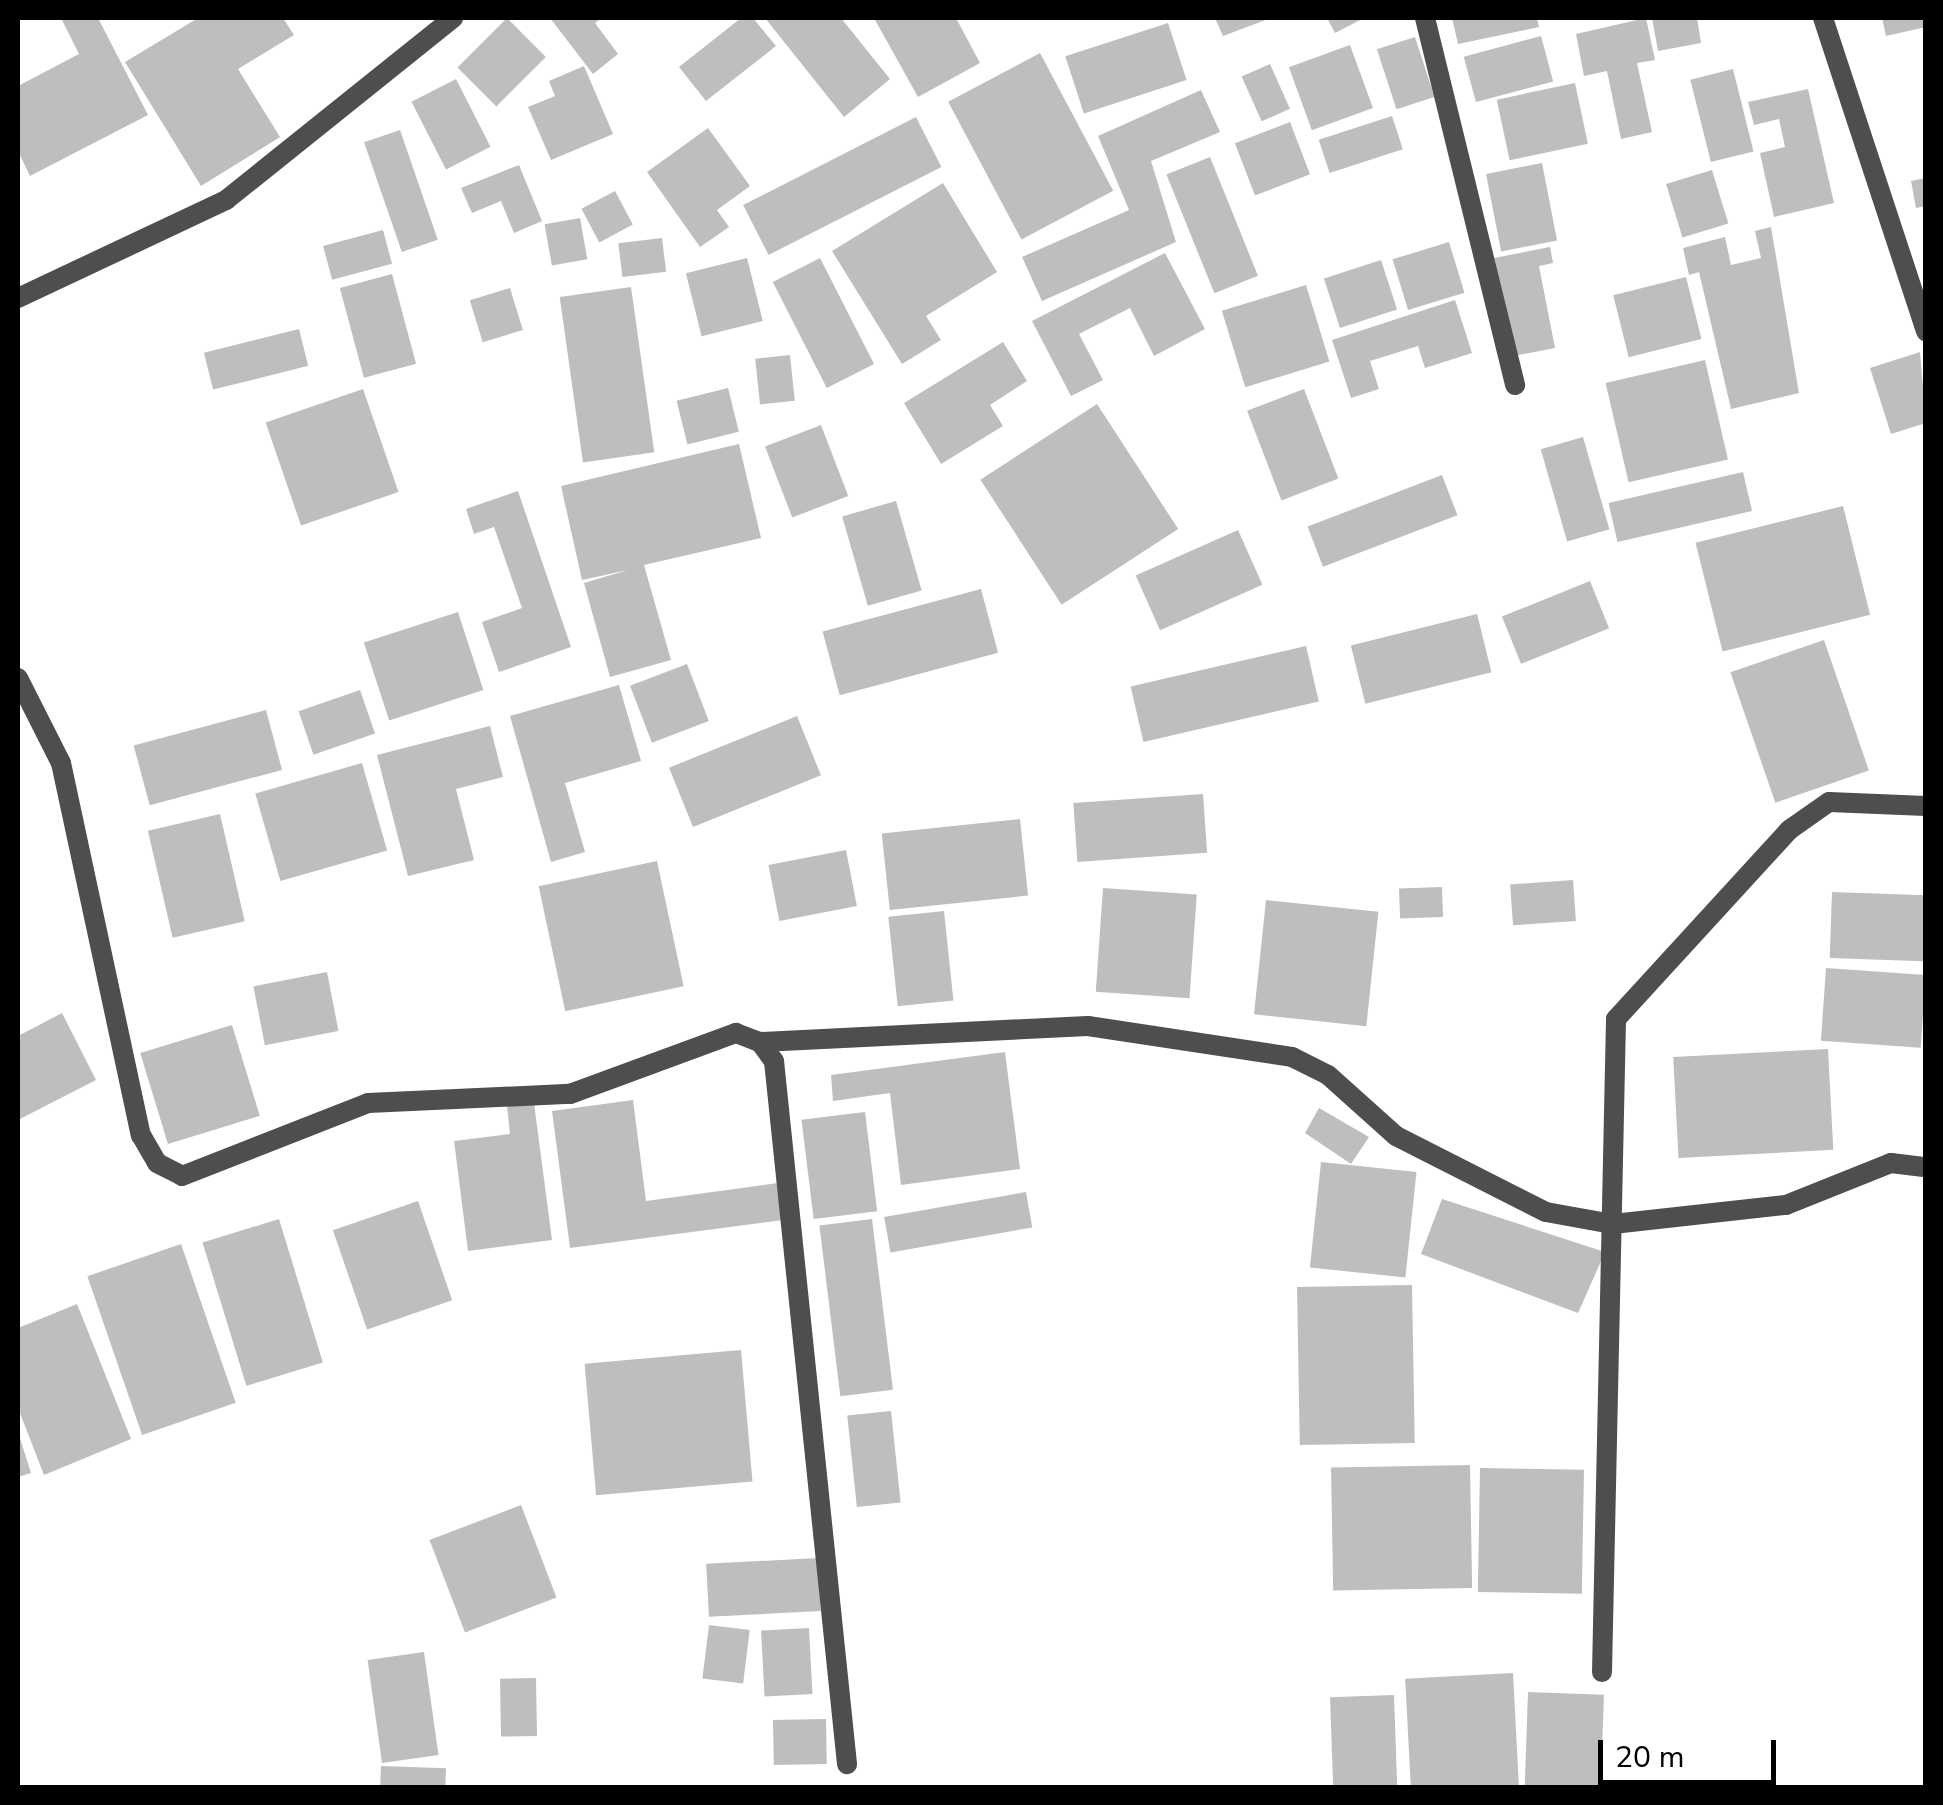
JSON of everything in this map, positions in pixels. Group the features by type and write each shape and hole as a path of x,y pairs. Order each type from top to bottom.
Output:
{"street":[{"path":"18,298 226,200 453,18"},
{"path":"1424,18 1515,385"},
{"path":"1823,18 1926,332"},
{"path":"18,678 61,763 141,1135 157,1163 182,1176 368,1103 570,1094 736,1033 760,1042 1088,1026 1292,1057 1328,1074 1396,1136 1546,1212 1613,1224 1786,1204 1892,1163 1926,1167"},
{"path":"1602,1672 1616,1019 1636,988 1789,830 1829,802 1926,806"},
{"path":"760,1042 774,1060 847,1764"}],"building":[{"path":"61,18 98,18 148,115 30,176 18,151 18,86 79,54"},
{"path":"198,18 283,18 294,35 238,69 280,137 201,186 125,62"},
{"path":"507,18 546,57 496,106 458,67"},
{"path":"550,18 602,18 595,23 618,54 593,74"},
{"path":"741,18 753,18 776,46 706,101 679,67"},
{"path":"765,18 841,18 890,79 844,117"},
{"path":"874,18 956,18 980,63 918,97"},
{"path":"1215,18 1271,18 1223,36"},
{"path":"1327,18 1364,18 1335,33"},
{"path":"1452,18 1537,18 1539,27 1458,44"},
{"path":"1646,18 1655,60 1637,63 1652,132 1621,139 1607,71 1584,76 1576,34"},
{"path":"1652,18 1697,18 1701,43 1658,51"},
{"path":"1882,18 1926,18 1926,27 1886,36"},
{"path":"1168,23 1187,80 1084,113 1065,56"},
{"path":"1541,36 1553,81 1476,102 1464,57"},
{"path":"1415,37 1434,97 1396,109 1377,49"},
{"path":"1350,45 1373,108 1312,130 1289,67"},
{"path":"1040,53 1113,191 1021,240 948,102"},
{"path":"1270,64 1290,109 1262,121 1242,77"},
{"path":"584,66 613,134 551,160 528,107 555,96 549,81"},
{"path":"1733,69 1754,151 1711,162 1690,80"},
{"path":"456,79 491,147 446,169 411,102"},
{"path":"1575,83 1588,144 1510,160 1497,100"},
{"path":"1808,89 1834,203 1774,217 1760,153 1785,147 1779,119 1754,125 1748,102"},
{"path":"1201,90 1220,132 1151,161 1176,242 1042,301 1022,257 1129,210 1098,136"},
{"path":"1392,116 1403,149 1330,173 1319,140"},
{"path":"916,117 941,167 769,255 743,205"},
{"path":"1290,122 1310,174 1255,195 1235,143"},
{"path":"708,128 750,186 717,210 729,227 700,247 647,172"},
{"path":"400,130 438,240 402,252 364,142"},
{"path":"1210,157 1258,276 1214,293 1166,175"},
{"path":"1542,163 1557,241 1501,251 1486,174"},
{"path":"519,165 542,221 514,233 501,201 472,213 461,188"},
{"path":"1712,170 1728,224 1682,238 1666,184"},
{"path":"1926,178 1926,206 1916,208 1911,181"},
{"path":"943,183 997,272 926,316 941,340 902,364 832,251"},
{"path":"615,191 633,225 599,242 581,209"},
{"path":"580,218 587,259 552,266 545,224"},
{"path":"1771,227 1799,393 1731,409 1699,272 1689,275 1683,248 1725,237 1731,265 1761,258 1755,231"},
{"path":"383,230 392,264 332,280 323,246"},
{"path":"662,238 666,272 622,277 618,243"},
{"path":"1449,242 1464,293 1408,310 1393,259"},
{"path":"1550,247 1553,263 1539,266 1555,348 1513,356 1494,258"},
{"path":"1165,253 1205,329 1154,356 1130,308 1079,334 1103,380 1071,396 1032,321"},
{"path":"747,258 763,321 702,336 686,273"},
{"path":"820,258 874,364 827,388 773,282"},
{"path":"1381,260 1397,309 1340,328 1324,279"},
{"path":"392,274 416,364 364,378 340,288"},
{"path":"1686,277 1701,339 1629,357 1613,295"},
{"path":"1306,285 1329,362 1245,387 1222,311"},
{"path":"631,287 654,452 583,462 560,297"},
{"path":"510,288 523,330 483,342 470,300"},
{"path":"1455,300 1472,353 1425,368 1418,346 1370,361 1379,389 1351,398 1332,340"},
{"path":"299,329 308,366 213,390 204,353"},
{"path":"1003,342 1027,381 990,405 1003,426 941,464 904,403"},
{"path":"1920,352 1926,423 1891,434 1870,368"},
{"path":"790,355 795,401 760,404 755,359"},
{"path":"1705,360 1728,459 1629,482 1606,383"},
{"path":"728,388 739,432 687,444 677,401"},
{"path":"363,389 398,492 301,526 266,423"},
{"path":"1304,389 1338,479 1281,500 1247,411"},
{"path":"1097,404 1178,529 1062,605 980,480"},
{"path":"821,425 848,496 792,517 765,447"},
{"path":"1583,437 1609,529 1567,541 1541,449"},
{"path":"739,444 761,538 644,565 671,660 610,677 584,583 628,570 582,580 561,486"},
{"path":"1743,472 1752,511 1618,542 1609,503"},
{"path":"1442,475 1457,515 1323,567 1308,527"},
{"path":"518,491 571,647 499,672 482,622 522,608 494,527 474,534 466,509"},
{"path":"896,501 922,590 868,606 842,516"},
{"path":"1843,506 1870,615 1723,651 1696,543"},
{"path":"1238,530 1262,585 1160,630 1136,576"},
{"path":"1590,581 1609,628 1521,664 1502,617"},
{"path":"981,589 998,653 840,695 823,631"},
{"path":"458,612 483,690 389,721 364,643"},
{"path":"1477,614 1492,672 1365,704 1351,645"},
{"path":"1824,640 1869,770 1775,803 1730,672"},
{"path":"1306,646 1319,702 1143,742 1131,686"},
{"path":"687,664 709,721 652,743 630,686"},
{"path":"619,685 641,761 565,783 585,852 551,862 510,716"},
{"path":"360,690 375,733 314,755 299,711"},
{"path":"266,710 282,770 150,805 134,745"},
{"path":"797,716 821,775 693,827 669,768"},
{"path":"490,726 503,777 456,789 474,860 408,876 377,755"},
{"path":"362,763 387,850 280,881 255,794"},
{"path":"1203,794 1207,853 1077,862 1073,803"},
{"path":"220,814 245,921 173,938 148,831"},
{"path":"1020,819 1028,896 890,910 882,834"},
{"path":"846,850 857,906 779,921 768,865"},
{"path":"657,861 684,986 565,1011 539,886"},
{"path":"1573,880 1576,921 1513,925 1510,884"},
{"path":"1442,887 1443,917 1400,918 1399,889"},
{"path":"1103,888 1197,895 1190,998 1096,992"},
{"path":"1832,892 1926,895 1924,961 1830,958"},
{"path":"1266,900 1378,912 1366,1026 1254,1014"},
{"path":"944,911 953,1001 898,1006 888,917"},
{"path":"1826,968 1926,975 1921,1048 1821,1041"},
{"path":"327,972 338,1031 265,1045 253,986"},
{"path":"62,1013 96,1080 18,1120 18,1036"},
{"path":"232,1025 260,1116 168,1144 140,1053"},
{"path":"1828,1049 1833,1150 1678,1158 1673,1057"},
{"path":"1005,1052 1020,1169 901,1185 890,1093 833,1101 831,1075"},
{"path":"633,1100 646,1201 778,1183 783,1220 570,1248 552,1111"},
{"path":"534,1103 552,1240 468,1251 454,1141 510,1134 507,1106"},
{"path":"1319,1108 1369,1137 1351,1164 1305,1133"},
{"path":"865,1112 877,1211 814,1219 801,1120"},
{"path":"1321,1162 1416,1172 1405,1277 1310,1267"},
{"path":"1026,1192 1032,1227 890,1252 884,1217"},
{"path":"1442,1199 1605,1252 1578,1313 1421,1254"},
{"path":"418,1201 452,1300 367,1330 333,1230"},
{"path":"279,1219 323,1362 246,1386 202,1242"},
{"path":"872,1219 893,1390 840,1396 819,1225"},
{"path":"181,1244 236,1403 142,1435 87,1276"},
{"path":"1412,1285 1415,1443 1300,1445 1297,1287"},
{"path":"77,1304 131,1439 44,1475 18,1408 18,1328"},
{"path":"741,1350 753,1481 596,1495 585,1364"},
{"path":"891,1411 901,1502 857,1507 847,1416"},
{"path":"18,1432 31,1473 18,1477"},
{"path":"1470,1465 1472,1588 1333,1590 1331,1467"},
{"path":"1480,1468 1584,1470 1582,1594 1478,1592"},
{"path":"521,1505 556,1597 465,1633 430,1540"},
{"path":"818,1558 821,1611 709,1617 706,1564"},
{"path":"709,1625 750,1630 743,1684 702,1679"},
{"path":"809,1628 812,1694 765,1696 761,1631"},
{"path":"424,1652 438,1755 382,1763 368,1660"},
{"path":"1513,1673 1519,1788 1411,1788 1405,1679"},
{"path":"536,1678 537,1736 501,1737 500,1679"},
{"path":"1528,1692 1604,1695 1601,1788 1525,1788"},
{"path":"1394,1695 1397,1788 1333,1788 1330,1697"},
{"path":"826,1719 827,1764 774,1765 773,1720"},
{"path":"381,1766 446,1768 445,1788 380,1788"}]}
